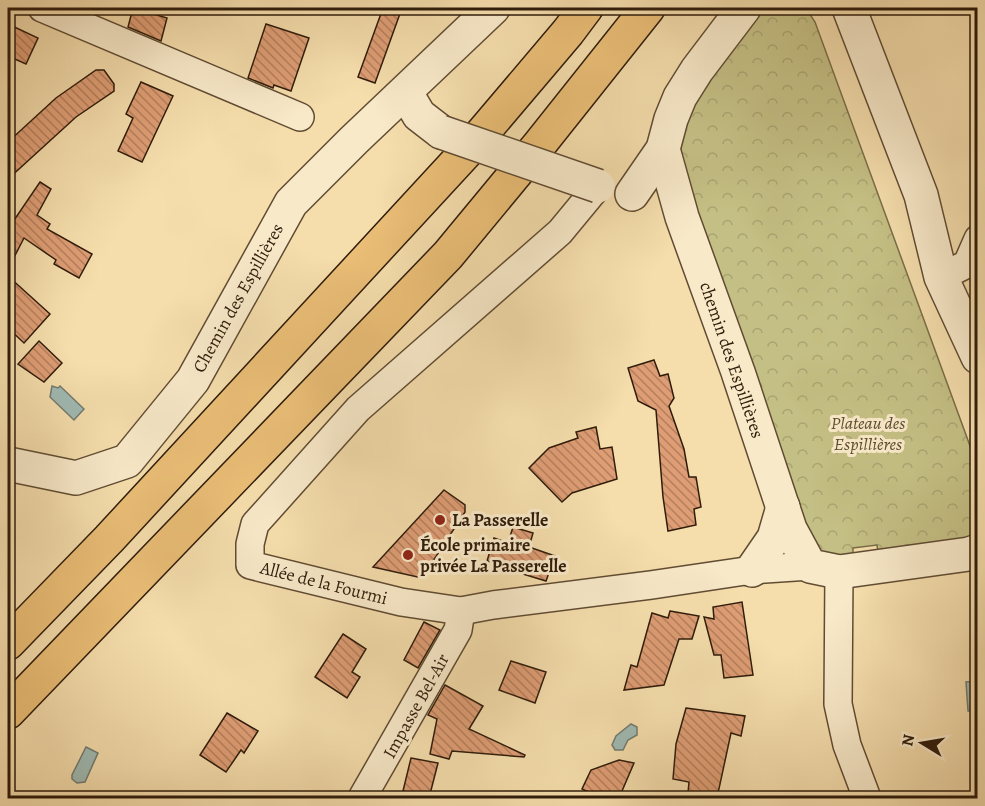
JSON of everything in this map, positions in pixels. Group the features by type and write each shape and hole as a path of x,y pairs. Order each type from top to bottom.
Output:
{"highway":[{"path":"8,643 109,539 478,138 586,8"},
{"path":"8,712 448,255 648,8"}],"street":[{"path":"42,8 300,117"},
{"name":"Chemin des Espillières","path":"8,464 76,478 127,461 193,380 291,203 493,8"},
{"path":"632,194 663,149 680,97 697,70 744,8"},
{"path":"849,8 921,195 941,277 978,357"},
{"path":"406,93 419,115 441,132 598,186 632,194 682,218"},
{"name":"chemin des Espillières","path":"663,149 682,218 738,372 790,529 824,569"},
{"name":"Allée de la Fourmi","path":"598,186 560,232 358,409 255,524 250,544 250,565 401,602 461,611 752,570 824,569"},
{"path":"941,277 967,264 978,239"},
{"path":"752,570 774,538 783,507"},
{"path":"867,798 847,745 838,704 824,569 969,555 978,551"},
{"name":"Impasse Bel-Air","path":"362,798 458,630 461,611"}],"green space":[{"name":"Plateau des Espillières","path":"752,8 806,8 815,22 977,465 977,534 966,543 878,552 877,545 853,548 853,555 833,556 814,549 683,183 680,122"}],"water":[{"path":"52,386 58,388 60,386 84,409 74,420 50,397"},
{"path":"977,681 978,715 976,716 968,711 966,682"},
{"path":"631,724 637,727 637,735 628,740 623,750 615,750 612,745 616,736"},
{"path":"86,747 98,753 85,782 77,783 72,779 72,775"}],"building":[{"path":"133,8 167,18 161,41 128,27"},
{"path":"383,8 402,8 375,83 358,77"},
{"path":"8,24 38,38 26,64 8,56"},
{"path":"266,24 309,38 291,91 274,85 273,88 248,78"},
{"path":"96,70 104,70 114,84 114,91 76,117 8,179 8,142 56,98"},
{"path":"141,82 173,96 142,162 118,151 133,118 126,114"},
{"path":"40,182 51,189 37,215 50,224 47,229 92,254 79,278 54,264 56,260 24,238 8,269 8,229"},
{"path":"8,276 50,314 24,343 8,328"},
{"path":"39,341 62,363 44,382 18,364"},
{"path":"654,360 660,376 668,374 674,398 669,406 684,449 689,477 696,477 701,507 694,509 696,525 668,531 656,410 638,401 628,368"},
{"path":"596,427 600,449 612,447 617,479 572,493 562,502 529,468 549,448 578,438 576,432"},
{"path":"444,490 465,505 465,512 422,578 373,567"},
{"path":"513,527 533,533 529,547 555,556 546,581 487,561 494,538 508,543"},
{"path":"742,602 753,675 724,678 721,655 714,655 704,617 714,619 713,607"},
{"path":"670,611 699,616 692,639 679,639 664,685 624,690 631,665 637,667 652,613 668,618"},
{"path":"424,622 440,630 418,668 404,660"},
{"path":"343,634 366,649 352,672 360,677 347,698 315,677"},
{"path":"511,661 546,672 535,703 499,690"},
{"path":"445,685 483,706 469,729 525,755 524,757 452,751 449,759 430,754 437,719 428,715"},
{"path":"686,708 745,716 741,736 731,733 717,798 688,793 689,782 673,779 676,744"},
{"path":"227,713 258,731 244,753 241,750 226,772 200,755"},
{"path":"411,758 438,763 429,798 403,791"},
{"path":"619,760 634,763 619,798 601,798 582,789 591,770"}],"place":[{"name":"La Passerelle","path":"440,520"},
{"name":"École primaire privée La Passerelle","path":"408,555"}]}
